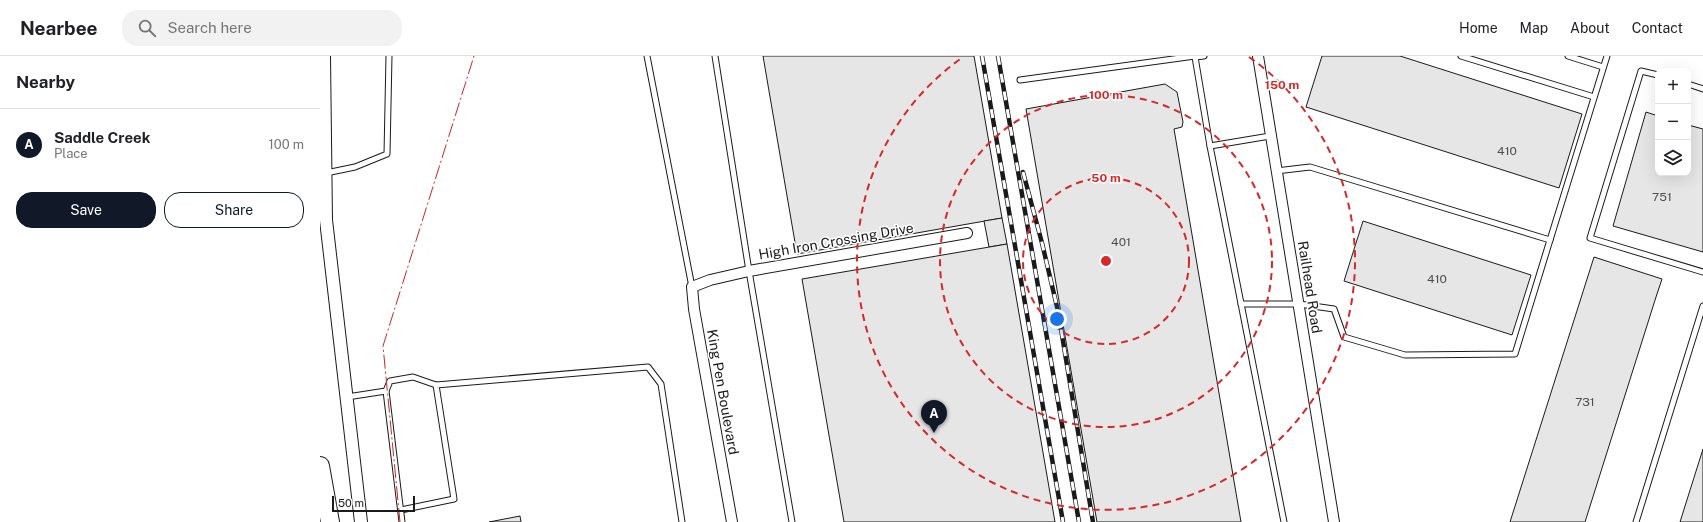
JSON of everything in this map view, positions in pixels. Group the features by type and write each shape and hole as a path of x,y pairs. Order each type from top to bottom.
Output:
{"highway":[{"path":"320,466 330,522"}],"street":[{"path":"324,56 326,220 362,522"},
{"name":"Railhead Road","path":"1258,56 1334,522"},
{"name":"High Iron Crossing Drive","path":"692,287 710,280 749,271 967,233"},
{"name":"King Pen Boulevard","path":"692,287 694,309 732,522"}],"lane":[{"path":"326,173 354,168 387,154 389,56"},
{"path":"647,56 692,287"},
{"path":"715,56 749,271 792,522"},
{"path":"1195,56 1210,146 1284,522"},
{"path":"1020,80 1204,56"},
{"path":"1461,56 1594,97"},
{"path":"1568,56 1603,67"},
{"path":"1241,304 1299,304 1334,309 1344,337 1405,355 1515,354 1607,56"},
{"path":"1655,74 1641,70 1590,238 1703,272"},
{"path":"1691,85 1703,89"},
{"path":"1210,146 1270,136"},
{"path":"1276,171 1310,167 1550,240"},
{"path":"1636,522 1703,306"},
{"path":"402,522 386,391 390,381 413,377 436,385 648,367 661,384 682,522"},
{"path":"401,510 454,499 436,385"},
{"path":"346,397 386,391"}],"building":[{"path":"763,56 974,56 1002,218 797,254"},
{"path":"1322,56 1400,56 1582,114 1559,188 1306,107"},
{"path":"1165,84 1177,92 1183,122 1182,127 1174,129 1241,522 1097,522 1026,109"},
{"path":"1646,112 1655,115 1655,176 1691,176 1691,126 1703,129 1703,252 1613,226"},
{"path":"1002,218 1007,244 989,247 984,221"},
{"path":"1363,221 1531,275 1512,335 1344,281"},
{"path":"1007,244 1055,522 844,522 802,279"},
{"path":"1594,257 1662,279 1585,522 1510,522"},
{"path":"1703,449 1703,522 1680,522"},
{"path":"520,516 521,522 489,522"}],"railway":[{"path":"982,56 1063,522"},
{"path":"998,56 1079,522"},
{"path":"1023,172 1058,311 1093,522"}],"power":[{"path":"400,522 383,346 474,56"}],"place":[{"name":"Saddle Creek","path":"934,433"}]}
